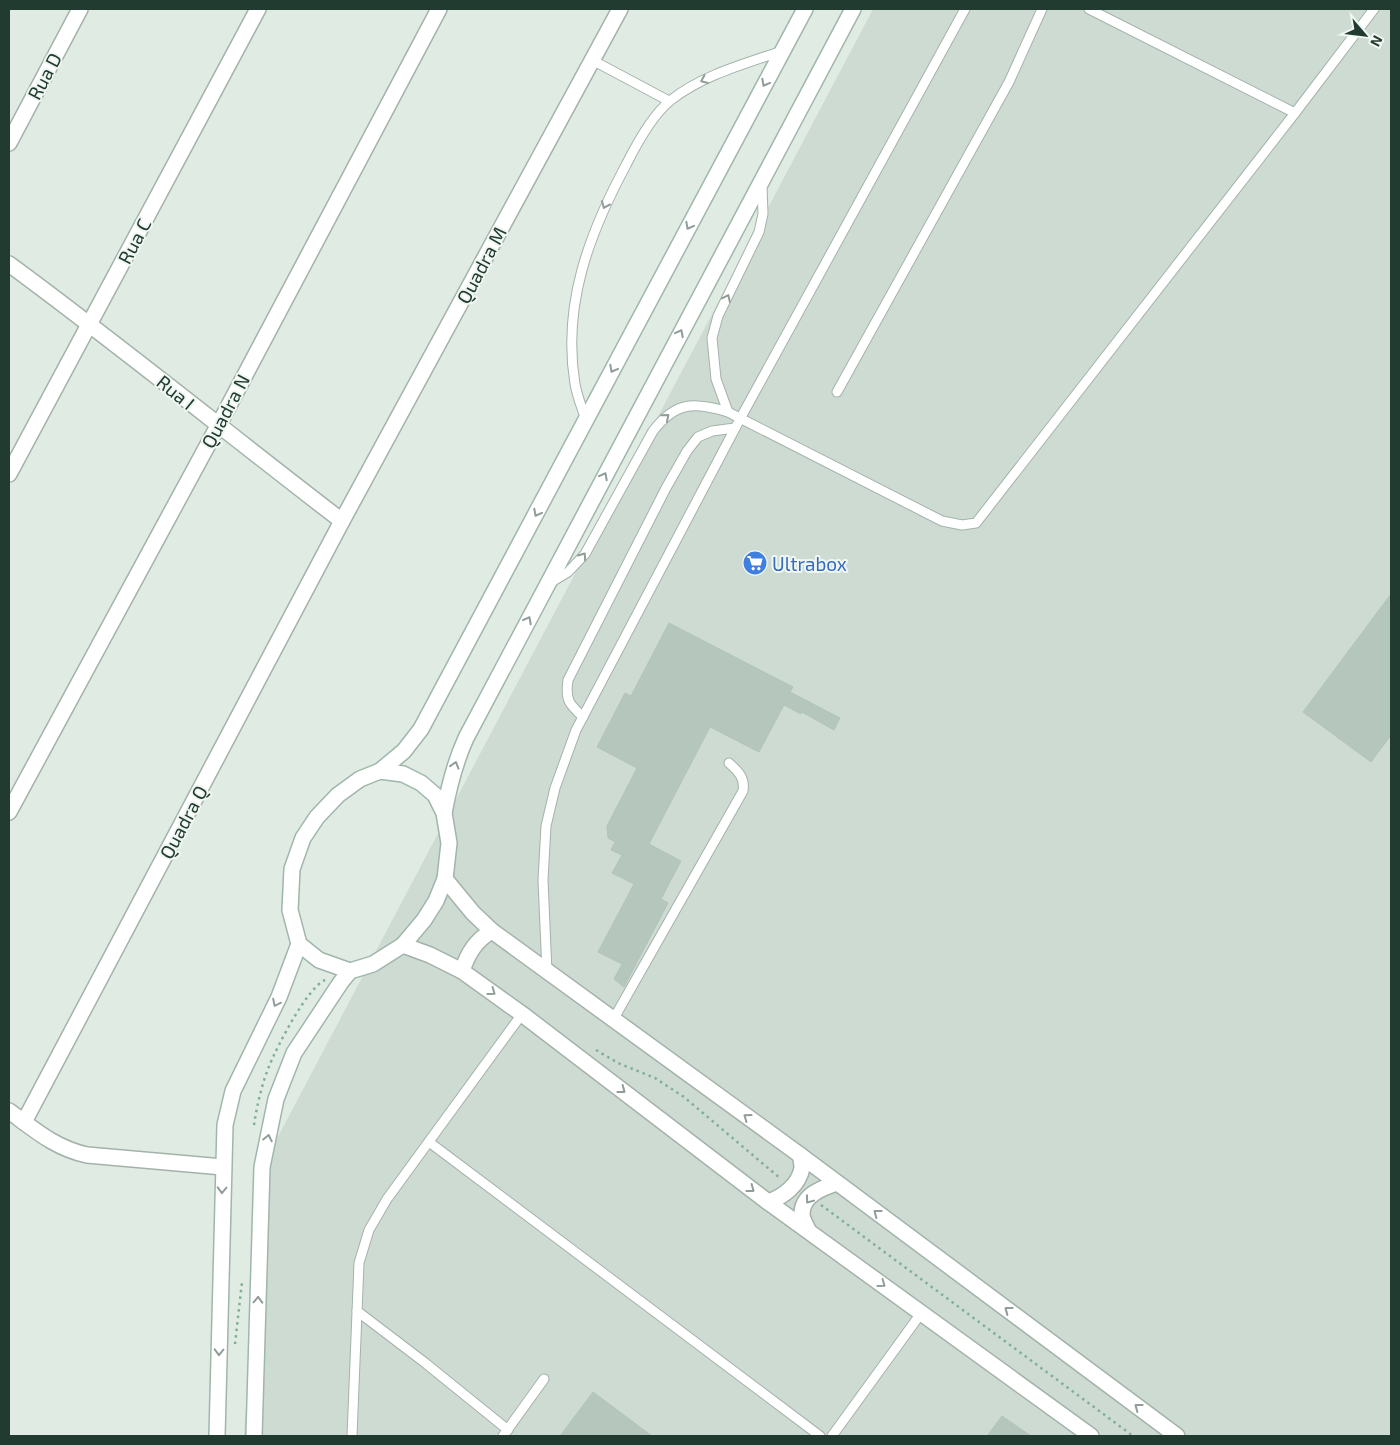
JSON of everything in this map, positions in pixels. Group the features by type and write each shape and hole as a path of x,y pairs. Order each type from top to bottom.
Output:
{"street":[{"name":"Rua D","path":"9,142 80,9"},
{"name":"Rua C","path":"9,474 258,9"},
{"name":"Quadra N","path":"9,812 218,426 439,9"},
{"name":"Quadra M","path":"342,521 620,9"},
{"path":"217,1436 225,1125 233,1091 279,997 299,944 290,910 292,869 303,838 317,817 338,795 360,779 380,772 404,751 421,729 805,9"},
{"path":"444,812 457,758 546,586 853,9"},
{"name":"Rua I","path":"9,264 90,323 218,426 342,521"},
{"name":"Quadra Q","path":"24,1122 342,521"},
{"path":"254,1436 262,1166 276,1099 294,1052 341,982 350,971 373,964 403,945 424,920 436,901 445,879 448,843 444,812 435,795 421,783 403,774 380,772"},
{"path":"445,879 473,913 492,931 800,1156 1177,1436"},
{"path":"462,971 473,948 482,937 492,931"},
{"path":"299,944 319,960 350,971"},
{"path":"403,945 430,955 462,971 522,1014 768,1202 922,1312 1090,1436"},
{"path":"9,1111 50,1141 71,1152 88,1156 223,1167"},
{"path":"768,1202 781,1197 792,1188 802,1168 800,1156"},
{"path":"808,1230 802,1216 809,1196 825,1187 837,1184"}],"lane":[{"path":"547,972 543,880 546,826 555,788 576,730 735,428 965,9"},
{"path":"837,392 1009,82 1042,9"},
{"path":"1090,9 1296,113"},
{"path":"546,586 568,572 585,554 653,430 665,416 678,408 709,406 728,412 942,521 962,525 976,523 1296,113 1374,9"},
{"path":"586,420 575,384 572,349 574,316 578,280 594,230 609,196 649,125 669,101 694,84 782,51"},
{"path":"592,60 669,101"},
{"path":"728,412 716,379 712,338 718,316 759,232 763,214 761,181"},
{"path":"583,717 568,701 566,692 568,680 666,488 687,451 698,437 712,431 735,428"},
{"path":"612,1020 743,791 744,782 740,772 729,763"},
{"path":"352,1436 359,1263 369,1230 387,1199 522,1014"},
{"path":"430,1142 820,1436"},
{"path":"357,1311 424,1362 506,1433 544,1379"},
{"path":"832,1436 922,1312"}],"path":[{"path":"595,1050 618,1063 656,1078 684,1097 792,1188"},
{"path":"809,1196 1133,1436"}],"shaded area":[{"path":"873,9 1391,9 1391,1436 244,1436 262,1167"}],"building":[{"path":"1391,594 1391,735 1371,762 1303,712"},
{"path":"669,623 793,687 790,692 840,718 834,730 802,712 801,714 784,705 759,752 710,727 649,844 681,861 661,899 668,903 624,987 614,979 622,964 598,952 634,884 612,873 622,855 611,850 615,842 608,838 607,826 637,768 597,747 625,693 631,696"},
{"path":"593,1392 652,1436 560,1436"},
{"path":"1002,1416 1031,1436 987,1436"}],"place":[{"name":"Ultrabox","path":"755,563"}]}
